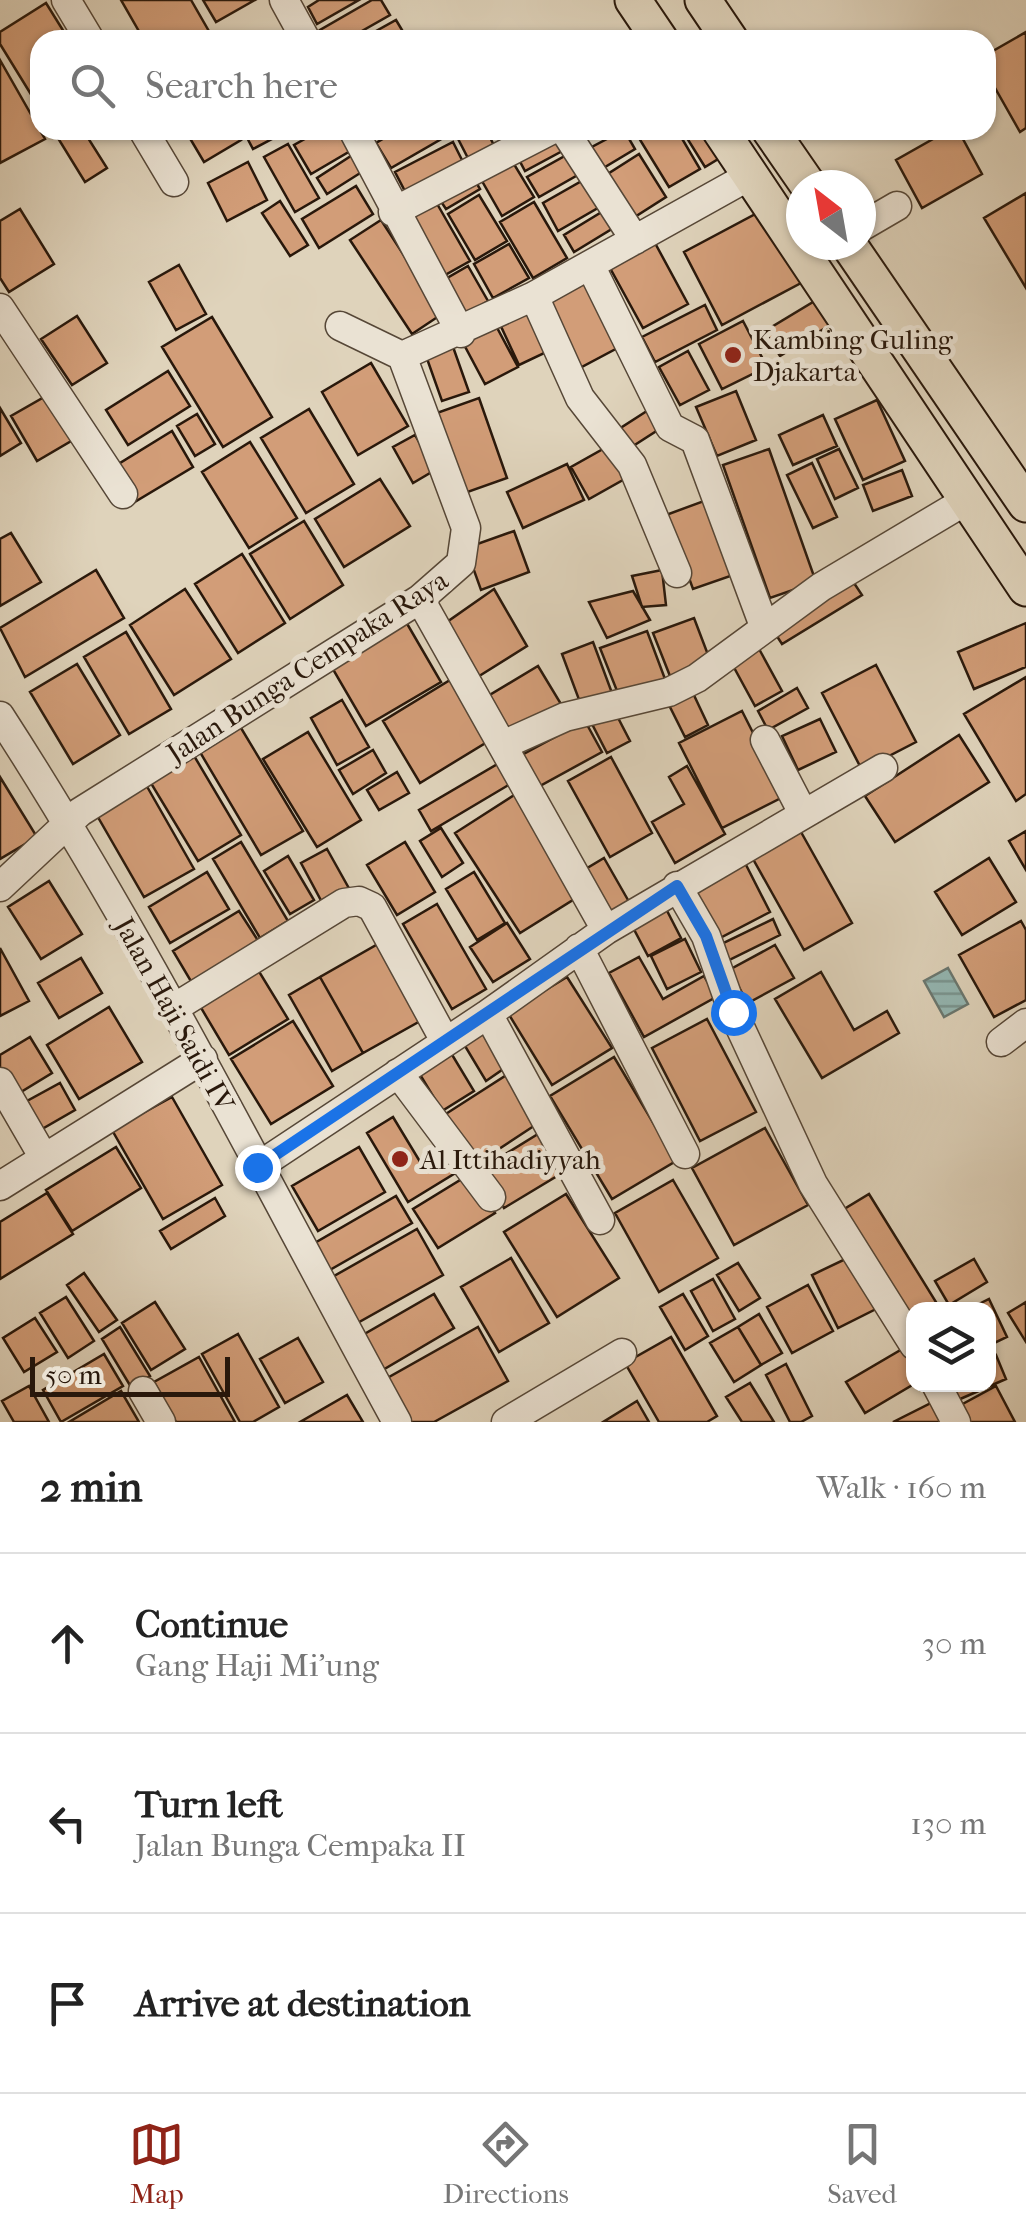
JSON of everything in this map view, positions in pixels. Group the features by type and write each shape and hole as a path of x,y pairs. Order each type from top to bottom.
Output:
{"main road":[{"path":"632,0 653,30"},
{"path":"656,0 676,30"},
{"path":"683,0 703,30"},
{"path":"703,0 723,30"},
{"path":"727,140 1026,588"},
{"path":"751,140 786,192"},
{"path":"777,140 798,170"},
{"path":"797,140 817,170"},
{"path":"876,257 1026,479"},
{"path":"832,260 1026,546"},
{"path":"859,260 1026,504"}],"street":[{"path":"66,0 84,30"},
{"path":"284,0 300,30"},
{"path":"149,140 174,182"},
{"path":"358,140 460,333"},
{"path":"393,212 532,140"},
{"path":"570,140 634,240"},
{"path":"340,326 402,356 460,333 591,267 750,175"},
{"path":"876,218 897,206"},
{"path":"591,267 668,424 695,440 764,626"},
{"path":"534,296 580,398 632,464 677,573"},
{"path":"0,308 123,494"},
{"name":"Jalan Bunga Cempaka Raya","path":"0,887 68,822 420,600 461,564 466,528 402,356"},
{"path":"505,744 565,717 670,692 725,661 764,626 837,577 967,500"},
{"path":"420,600 505,744 606,930"},
{"name":"Jalan Haji Saidi IV","path":"0,716 68,822 174,1008 397,1422"},
{"path":"765,740 803,812"},
{"path":"257,1167 488,1014 606,930 883,768"},
{"path":"677,886 706,936 733,1012 813,1184 906,1332"},
{"path":"174,1008 344,903 360,901 372,907 445,1041"},
{"path":"580,948 686,1154"},
{"path":"488,1014 600,1220"},
{"path":"1001,1042 1026,1023"},
{"path":"0,1186 203,1060"},
{"path":"398,1073 491,1197"},
{"path":"0,1082 44,1158"},
{"path":"506,1422 622,1353"},
{"path":"143,1390 161,1422"},
{"path":"940,1392 956,1422"}],"water":[{"path":"948,968 968,1004 944,1017 924,981"}],"building":[{"path":"121,0 191,0 208,30 138,30"},
{"path":"203,0 255,0 216,22"},
{"path":"319,0 359,0 317,24 308,7"},
{"path":"372,0 381,0 390,15 364,30 320,30"},
{"path":"46,3 63,30 30,30 30,93 0,44 0,32"},
{"path":"396,20 402,30 378,30"},
{"path":"1026,32 1026,128 1020,132 996,90 996,49"},
{"path":"0,60 30,113 30,140 43,140 0,163"},
{"path":"59,140 89,140 107,168 85,182"},
{"path":"191,140 241,140 204,162"},
{"path":"248,140 270,140 253,149"},
{"path":"303,140 353,140 357,147 311,174 294,145"},
{"path":"381,140 440,140 391,168 376,143"},
{"path":"459,140 491,140 497,151 471,164"},
{"path":"542,140 561,140 566,149 525,171 516,154"},
{"path":"605,140 630,140 635,149 600,170 588,149"},
{"path":"640,140 683,140 700,169 669,187"},
{"path":"688,140 720,140 728,153 705,167"},
{"path":"931,140 963,140 982,174 922,208 896,160"},
{"path":"453,142 465,166 407,195 395,172"},
{"path":"288,144 319,198 295,212 264,157"},
{"path":"572,152 583,172 539,197 527,177"},
{"path":"354,154 365,170 327,194 317,178"},
{"path":"639,154 666,197 630,220 603,177"},
{"path":"509,156 534,197 502,216 478,174"},
{"path":"248,162 267,200 227,221 208,183"},
{"path":"473,177 480,189 446,209 438,197"},
{"path":"587,178 603,205 558,231 543,203"},
{"path":"356,186 373,214 319,248 302,219"},
{"path":"1026,193 1026,288 984,218"},
{"path":"432,195 470,261 445,275 407,209"},
{"path":"479,195 507,241 475,260 448,214"},
{"path":"280,201 308,245 290,256 262,213"},
{"path":"534,202 567,258 533,278 500,222"},
{"path":"20,209 54,264 9,292 0,278 0,221"},
{"path":"605,210 615,227 574,252 564,235"},
{"path":"763,210 801,283 722,325 684,252"},
{"path":"381,220 442,314 412,334 350,240"},
{"path":"655,243 688,304 643,328 610,268"},
{"path":"509,244 529,278 493,298 474,264"},
{"path":"179,265 206,314 176,330 149,282"},
{"path":"468,266 488,301 463,316 442,281"},
{"path":"589,277 625,344 576,370 540,303"},
{"path":"823,296 838,320 780,356 765,331"},
{"path":"533,303 555,348 519,365 498,320"},
{"path":"705,305 717,330 655,362 642,337"},
{"path":"77,316 107,363 72,385 41,339"},
{"path":"212,317 272,417 223,447 162,347"},
{"name":"Kambing Guling Djakarta","path":"743,321 767,367 722,389 699,344"},
{"path":"494,322 518,367 485,384 461,339"},
{"path":"452,344 469,392 442,401 425,353"},
{"path":"688,351 709,390 680,405 659,367"},
{"path":"371,363 408,426 358,455 322,392"},
{"path":"168,371 190,406 128,445 106,410"},
{"path":"736,391 756,440 717,456 696,407"},
{"path":"53,392 78,437 37,461 11,416"},
{"path":"479,398 507,478 462,494 434,414"},
{"path":"877,400 905,461 863,480 835,419"},
{"path":"0,408 21,443 0,456"},
{"path":"309,409 354,484 306,513 261,438"},
{"path":"650,409 661,428 630,448 619,429"},
{"path":"197,414 215,444 195,456 177,426"},
{"path":"823,415 837,446 793,465 779,435"},
{"path":"172,431 193,467 133,503 112,468"},
{"path":"415,435 435,470 413,483 393,447"},
{"path":"250,442 297,518 249,548 202,472"},
{"path":"612,444 630,476 589,499 571,467"},
{"path":"769,449 816,582 770,598 723,465"},
{"path":"839,449 858,488 835,499 817,459"},
{"path":"812,463 837,517 813,528 787,475"},
{"path":"567,464 584,500 523,528 507,492"},
{"path":"902,470 912,496 873,511 863,485"},
{"path":"380,479 410,526 344,567 315,519"},
{"path":"712,498 739,573 693,589 666,515"},
{"path":"304,521 343,585 290,619 250,554"},
{"path":"514,531 529,572 481,590 466,548"},
{"path":"11,533 41,582 0,606 0,539"},
{"path":"242,554 285,623 238,653 195,584"},
{"path":"96,570 124,618 25,677 0,628"},
{"path":"662,570 666,605 642,607 632,576"},
{"path":"850,577 862,595 782,644 771,627"},
{"path":"185,589 231,659 174,695 130,625"},
{"path":"494,589 527,646 476,678 447,622"},
{"path":"633,591 650,620 607,638 589,602"},
{"path":"402,615 441,682 366,726 327,659"},
{"path":"694,618 710,660 670,676 653,633"},
{"path":"1026,623 1026,667 974,689 958,652"},
{"path":"647,631 665,679 619,696 600,648"},
{"path":"126,632 171,709 129,734 84,657"},
{"path":"593,642 612,693 581,705 562,654"},
{"path":"758,647 782,691 755,706 731,662"},
{"path":"77,664 120,735 73,764 30,692"},
{"path":"876,665 916,742 862,770 822,693"},
{"path":"538,666 561,704 510,734 488,696"},
{"path":"455,677 492,739 420,783 383,721"},
{"path":"1026,677 1026,794 1016,801 964,714"},
{"path":"797,688 808,708 768,730 758,711"},
{"path":"692,691 708,725 685,737 668,703"},
{"path":"342,700 369,747 337,765 311,718"},
{"path":"614,710 630,741 607,753 591,722"},
{"path":"742,711 785,796 722,828 679,743"},
{"path":"235,718 303,831 261,855 194,742"},
{"path":"820,719 836,752 798,770 782,736"},
{"path":"585,721 602,752 538,787 520,756"},
{"path":"308,732 361,820 317,847 263,759"},
{"path":"959,735 989,782 895,842 865,796"},
{"path":"190,749 241,835 198,861 146,775"},
{"path":"373,750 386,773 353,794 339,770"},
{"path":"611,757 652,833 610,857 568,781"},
{"path":"506,759 517,780 431,831 419,810"},
{"path":"687,766 725,834 675,863 652,822 684,804 669,777"},
{"path":"397,772 409,793 379,810 367,790"},
{"path":"0,777 37,837 0,859"},
{"path":"145,783 194,869 144,897 95,812"},
{"path":"519,792 584,893 520,933 455,833"},
{"path":"441,828 463,863 442,877 420,841"},
{"path":"1026,831 1026,870 1009,841"},
{"path":"801,832 852,923 804,950 753,859"},
{"path":"241,842 288,921 260,938 213,859"},
{"path":"405,842 435,892 397,915 367,865"},
{"path":"327,849 351,892 324,906 301,863"},
{"path":"288,856 314,900 290,914 264,871"},
{"path":"742,857 770,912 718,939 690,883"},
{"path":"604,858 632,907 608,922 579,873"},
{"path":"989,858 1016,902 962,935 935,892"},
{"path":"207,872 229,909 170,943 149,907"},
{"path":"474,872 505,923 477,940 446,889"},
{"path":"49,881 82,934 41,959 8,907"},
{"path":"662,901 681,938 648,956 628,918"},
{"path":"437,904 486,989 452,1009 403,924"},
{"path":"239,911 259,942 192,983 173,951"},
{"path":"773,919 780,935 723,963 715,947"},
{"path":"1021,921 1026,930 1026,1000 994,1017 959,955"},
{"path":"507,923 530,959 493,982 470,947"},
{"path":"685,939 701,972 667,989 651,956"},
{"path":"378,944 422,1020 363,1053 320,977"},
{"path":"775,945 794,978 748,1003 729,970"},
{"path":"0,948 29,1001 0,1016"},
{"path":"639,957 663,999 704,976 716,997 644,1037 609,973"},
{"path":"81,958 102,993 59,1018 38,983"},
{"path":"255,965 288,1019 229,1055 197,1001"},
{"path":"821,972 854,1030 887,1011 899,1033 822,1078 775,999"},
{"path":"320,977 363,1053 332,1071 289,995"},
{"path":"567,977 612,1048 552,1085 508,1013"},
{"path":"109,1007 142,1062 79,1099 47,1045"},
{"path":"707,1019 756,1112 700,1141 652,1048"},
{"path":"293,1021 333,1086 271,1124 231,1059"},
{"path":"491,1027 512,1063 486,1081 462,1041"},
{"path":"30,1037 52,1073 16,1095 0,1069 0,1055"},
{"path":"448,1048 474,1091 442,1111 416,1068"},
{"path":"614,1057 676,1161 612,1199 550,1096"},
{"path":"511,1072 543,1120 473,1166 441,1117"},
{"path":"60,1083 75,1110 42,1129 27,1101"},
{"path":"172,1097 222,1185 163,1219 112,1130"},
{"name":"Al Ittihadiyyah","path":"393,1117 422,1165 445,1152 457,1172 408,1202 367,1133"},
{"path":"765,1128 808,1205 734,1245 692,1168"},
{"path":"538,1134 562,1173 504,1208 481,1169"},
{"path":"116,1147 141,1188 72,1231 46,1190"},
{"path":"359,1147 385,1192 318,1231 292,1186"},
{"path":"470,1174 495,1213 438,1248 413,1209"},
{"path":"673,1180 718,1258 659,1292 615,1213"},
{"path":"47,1193 73,1234 0,1279 0,1222"},
{"path":"566,1194 619,1278 557,1317 504,1232"},
{"path":"869,1194 936,1302 906,1302 906,1316 841,1211"},
{"path":"396,1196 412,1223 328,1271 313,1244"},
{"path":"215,1198 225,1216 171,1249 160,1231"},
{"path":"417,1229 443,1275 352,1326 327,1280"},
{"path":"856,1254 882,1306 838,1328 812,1275"},
{"path":"511,1258 549,1323 499,1352 461,1287"},
{"path":"974,1259 987,1282 954,1302 947,1302 935,1281"},
{"path":"738,1263 760,1298 739,1311 717,1275"},
{"path":"84,1273 117,1320 99,1332 67,1285"},
{"path":"713,1279 735,1319 713,1331 691,1291"},
{"path":"808,1285 833,1331 792,1353 767,1307"},
{"path":"434,1294 454,1328 381,1371 361,1336"},
{"path":"683,1294 708,1336 685,1350 660,1307"},
{"path":"66,1297 94,1341 68,1358 40,1313"},
{"path":"155,1302 185,1349 151,1370 122,1323"},
{"path":"1026,1302 1026,1342 1008,1313"},
{"path":"759,1314 782,1353 761,1365 738,1327"},
{"path":"996,1314 1007,1337 996,1342"},
{"path":"35,1318 57,1352 24,1372 3,1338"},
{"path":"120,1327 150,1376 131,1387 102,1339"},
{"path":"478,1327 508,1381 434,1422 405,1422 382,1381"},
{"path":"738,1327 761,1365 734,1382 710,1343"},
{"path":"238,1334 279,1407 253,1422 240,1422 202,1354"},
{"path":"671,1337 717,1416 707,1422 659,1422 625,1363"},
{"path":"298,1338 323,1382 285,1403 260,1359"},
{"path":"904,1348 906,1351 906,1389 865,1413 846,1382"},
{"path":"104,1354 123,1386 61,1422 43,1390"},
{"path":"996,1355 1006,1379 996,1383"},
{"path":"199,1357 235,1422 176,1422 154,1382"},
{"path":"786,1364 812,1416 801,1422 790,1422 766,1375"},
{"path":"750,1383 774,1422 742,1422 726,1397"},
{"path":"29,1386 49,1422 14,1422 2,1401"},
{"path":"996,1386 1015,1422 968,1422 959,1406 985,1392 996,1392"},
{"path":"121,1391 139,1422 69,1422"},
{"path":"946,1392 976,1392 951,1403"},
{"path":"347,1395 363,1422 300,1422"},
{"path":"941,1398 953,1422 893,1422"},
{"path":"637,1401 649,1422 603,1422"}],"place":[{"name":"Kambing Guling Djakarta","path":"733,355"},
{"name":"Al Ittihadiyyah","path":"400,1159"}],"route":[{"path":"257,1167 677,886 706,936 733,1012"}]}
